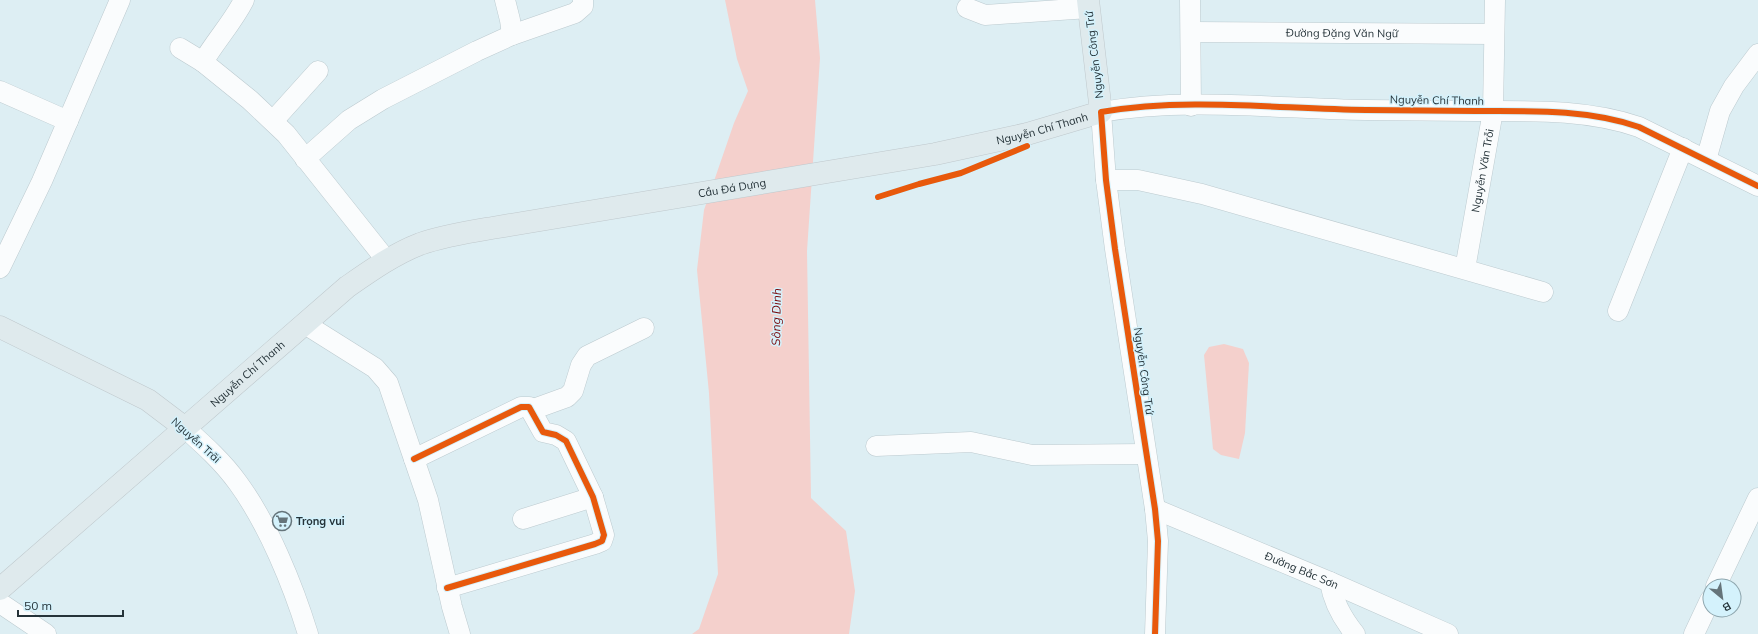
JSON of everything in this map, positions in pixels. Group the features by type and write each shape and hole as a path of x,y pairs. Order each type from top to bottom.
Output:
{"main road":[{"name":"Nguyễn Công Trứ","path":"1089,4 1101,112"},
{"name":"Nguyễn Chí Thanh","path":"935,154 1027,140 1101,112"},
{"name":"Cầu Đá Dựng","path":"529,222 935,154"},
{"name":"Nguyễn Chí Thanh","path":"0,589 347,287 387,261 420,244 529,222"},
{"name":"Nguyễn Trãi","path":"0,328 148,400 185,428"}],"street":[{"path":"0,268 42,181 120,0"},
{"path":"203,62 214,44 238,13 244,0"},
{"path":"505,0 512,35"},
{"path":"305,159 349,120 363,110 477,51 512,35 574,13 583,6 583,0"},
{"path":"1190,0 1191,106"},
{"name":"Nguyễn Văn Trỗi","path":"1465,269 1493,111 1493,34 1495,0"},
{"path":"966,8 985,15 1089,4"},
{"name":"Đường Đặng Văn Ngữ","path":"1191,32 1493,34"},
{"path":"180,48 203,62 250,100 286,134 387,261"},
{"path":"1706,160 1720,111 1734,86 1758,54"},
{"path":"273,121 318,71"},
{"path":"0,91 68,121"},
{"name":"Nguyễn Chí Thanh","path":"1101,112 1137,107 1191,106 1569,113 1610,118 1639,127 1758,186"},
{"name":"Nguyễn Công Trứ","path":"1101,112 1106,180 1155,509 1158,548 1155,634"},
{"path":"1618,311 1683,148"},
{"path":"1106,180 1138,180 1170,186 1543,292"},
{"path":"305,324 366,362 382,375 392,392 428,500 447,588 460,634"},
{"path":"531,410 567,397 573,391 581,365 587,356 644,328"},
{"path":"414,459 525,406 531,410 543,432 556,435 566,441 593,497 604,535 604,538 600,542 447,588"},
{"name":"Nguyễn Trãi","path":"185,428 222,463 246,494 260,518 281,564 308,634"},
{"path":"876,446 971,442 1032,455 1146,454"},
{"path":"523,519 593,497"},
{"path":"1720,578 1758,498"},
{"name":"Đường Bắc Sơn","path":"1155,509 1330,582 1424,629 1448,634"},
{"path":"1330,582 1332,596 1336,606 1355,634"},
{"path":"0,603 46,634"},
{"path":"1694,634 1702,617"}],"water":[{"name":"Sông Dinh","path":"725,0 815,0 820,58 807,251 811,498 846,531 855,591 849,634 692,634 699,629 718,574 709,393 697,270 704,210 734,123 748,91 737,59"},
{"path":"1224,344 1243,349 1249,363 1245,433 1239,459 1221,455 1213,449 1204,355 1209,347"}],"cycle path":[{"path":"1155,634 1158,541 1155,509 1115,249 1106,180 1101,112 1167,105 1234,105 1366,110 1537,111 1579,114 1619,121 1639,127 1758,186"},
{"path":"878,197 961,173 1027,146"},
{"path":"414,459 521,407 529,407 543,432 556,435 566,441 593,497 604,535 602,541 595,544 447,588"}],"place":[{"name":"Trọng vui","path":"282,521"}]}
